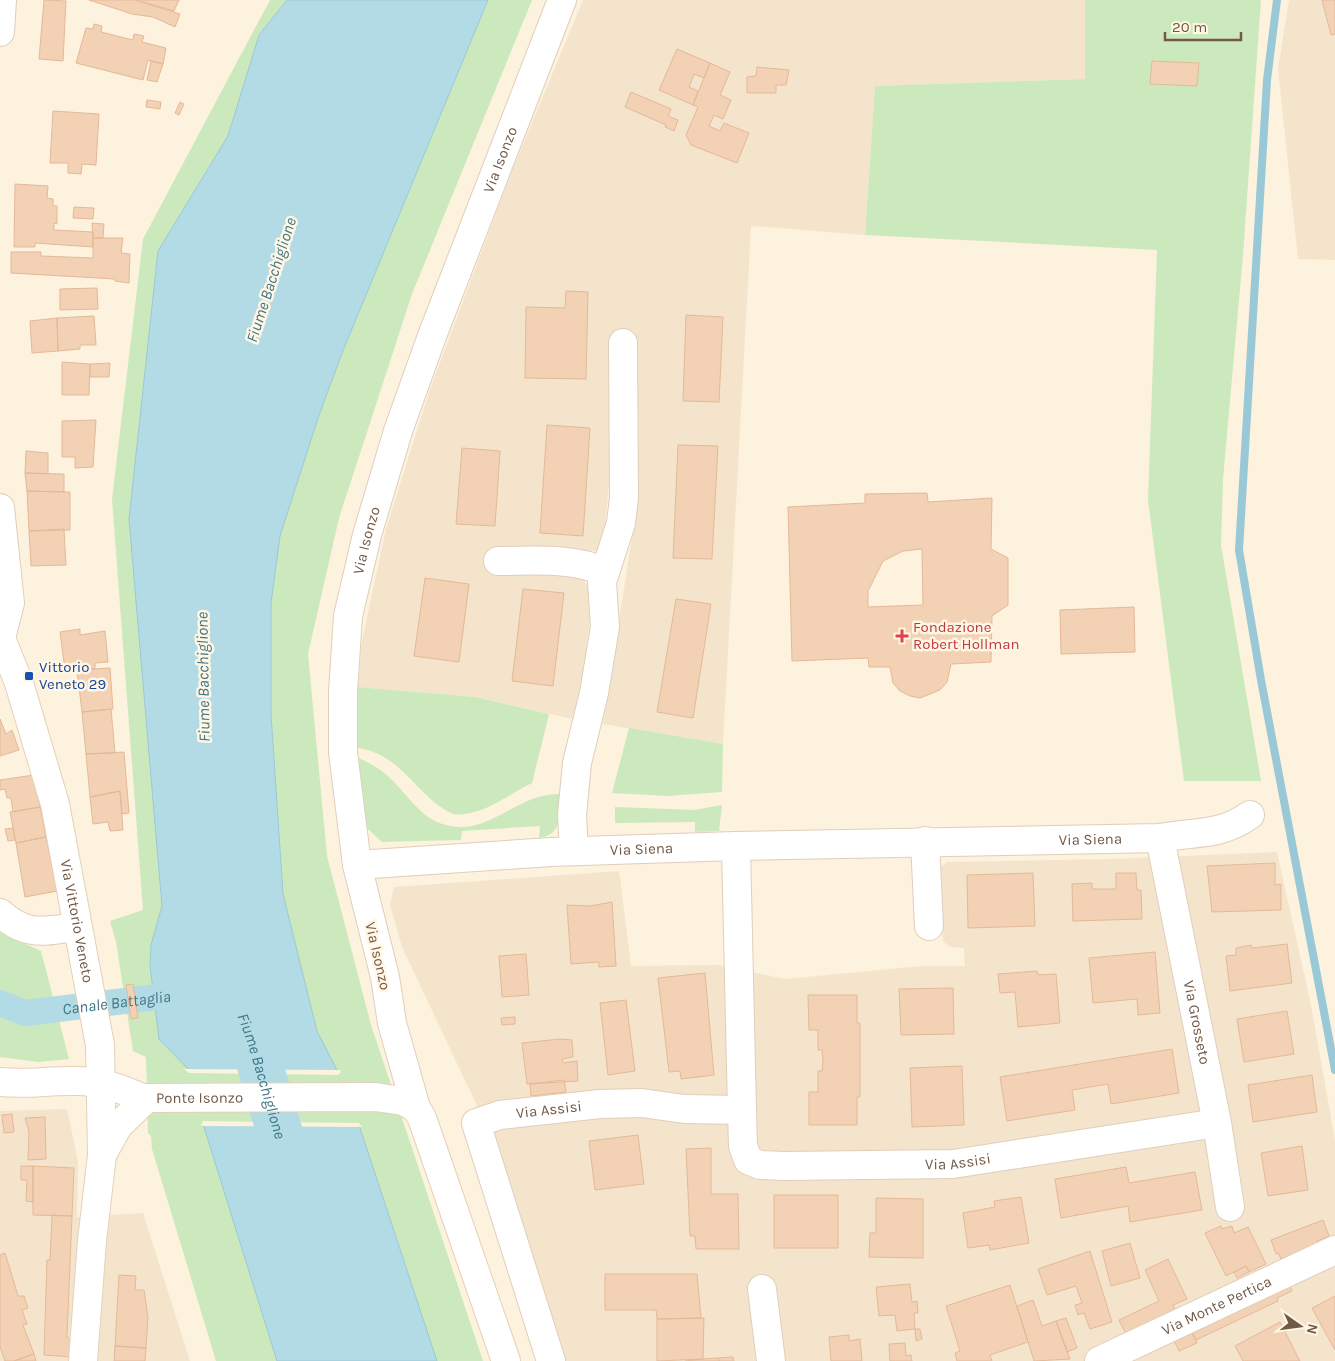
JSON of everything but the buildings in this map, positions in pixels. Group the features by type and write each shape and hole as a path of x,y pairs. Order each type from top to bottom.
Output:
{"street":[{"path":"1,18 9,17 18,0"},
{"name":"Via Isonzo","path":"506,1361 435,1151 409,1104 392,1024 385,977 357,865 343,752 344,692 348,616 367,535 398,431 432,336 562,0"},
{"path":"574,851 572,815 574,790 605,627 602,582 621,523 624,498 622,343"},
{"name":"Via Vittorio Veneto","path":"0,508 10,603 0,637 19,683 55,804 100,1045 102,1155 92,1241 83,1361"},
{"path":"498,560 566,562 590,565 605,572"},
{"name":"Via Siena","path":"357,865 574,851 925,841 1160,838 1217,832 1234,826 1250,815"},
{"name":"Via Grosseto","path":"1160,838 1217,1123 1230,1207"},
{"path":"925,841 929,926"},
{"name":"Via Assisi","path":"736,846 743,1146 748,1160 760,1165 784,1166 953,1164 1217,1123"},
{"path":"0,914 13,925 29,932 79,937"},
{"name":"Ponte Isonzo","path":"0,1082 19,1084 78,1080 155,1098 390,1097 409,1104"},
{"path":"102,1155 118,1126 155,1098"},
{"name":"Via Assisi","path":"551,1361 476,1123 500,1115 600,1104 642,1103 684,1109 742,1110"},
{"name":"Via Monte Pertica","path":"1099,1361 1335,1250"},
{"path":"762,1289 771,1361"}],"shaded area":[{"path":"583,0 1085,0 1086,79 875,86 865,235 751,226 723,744 603,724 633,531 633,335 612,335 612,446 605,529 600,551 493,548 492,572 561,574 581,578 591,589 590,620 577,720 476,697 358,687 362,641 386,529 429,392 512,171"},
{"path":"1289,0 1335,0 1335,260 1298,259 1278,69"},
{"path":"1277,852 1311,1005 1335,1140 1335,1361 556,1361 489,1131 402,947 390,905 394,887 619,871 631,966 718,965 785,979 922,966 965,966 964,948 949,947 943,941 939,868 947,862 1113,859"},
{"path":"67,1109 78,1162 77,1217 143,1213 190,1361 0,1361 0,1111"}],"green space":[{"path":"270,0 532,0 412,294 339,518 308,654 327,856 371,1025 483,1361 216,1361 152,1149 151,1136 148,1133 146,1057 133,1051 116,942 110,921 143,910 112,499 143,239"},
{"path":"1085,0 1261,0 1243,255 1223,479 1221,545 1261,781 1184,781 1148,500 1157,250 865,235 875,86 1085,79"},
{"path":"358,687 476,697 549,714 532,783 481,810 462,814 451,813 428,797 398,767 386,758 358,748"},
{"path":"629,728 723,744 722,792 667,796 612,793"},
{"path":"359,758 387,775 417,808 435,821 453,826 469,826 499,816 527,801 543,796 560,794 560,815 556,828 547,836 539,838 540,826 462,831 461,840 382,842 368,829 363,810"},
{"path":"722,805 719,831 695,832 695,822 615,823 615,807 694,810"},
{"path":"0,932 41,951 69,1059 38,1062 0,1057"}],"water":[{"path":"287,0 488,0 342,353 318,418 280,536 271,603 271,714 283,894 317,1031 338,1072 189,1070 159,1039 150,966 151,945 162,906 129,519 158,251 228,136 259,35"},
{"path":"203,1124 359,1125 437,1361 277,1361"}],"pier":[{"path":"184,1069 340,1070 341,1072 338,1075 189,1073"},
{"path":"203,1121 359,1123 362,1127 201,1126"}],"waterway":[{"path":"1277,0 1267,80 1239,550 1261,680 1335,1070"},
{"name":"Canale Battaglia","path":"0,1003 25,1013 191,993"},
{"name":"Fiume Bacchiglione","path":"242,1011 253,1041 295,1185"}],"place":[{"name":"Fondazione Robert Hollman","path":"902,636"},
{"name":"Vittorio Veneto 29","path":"29,676"}]}
